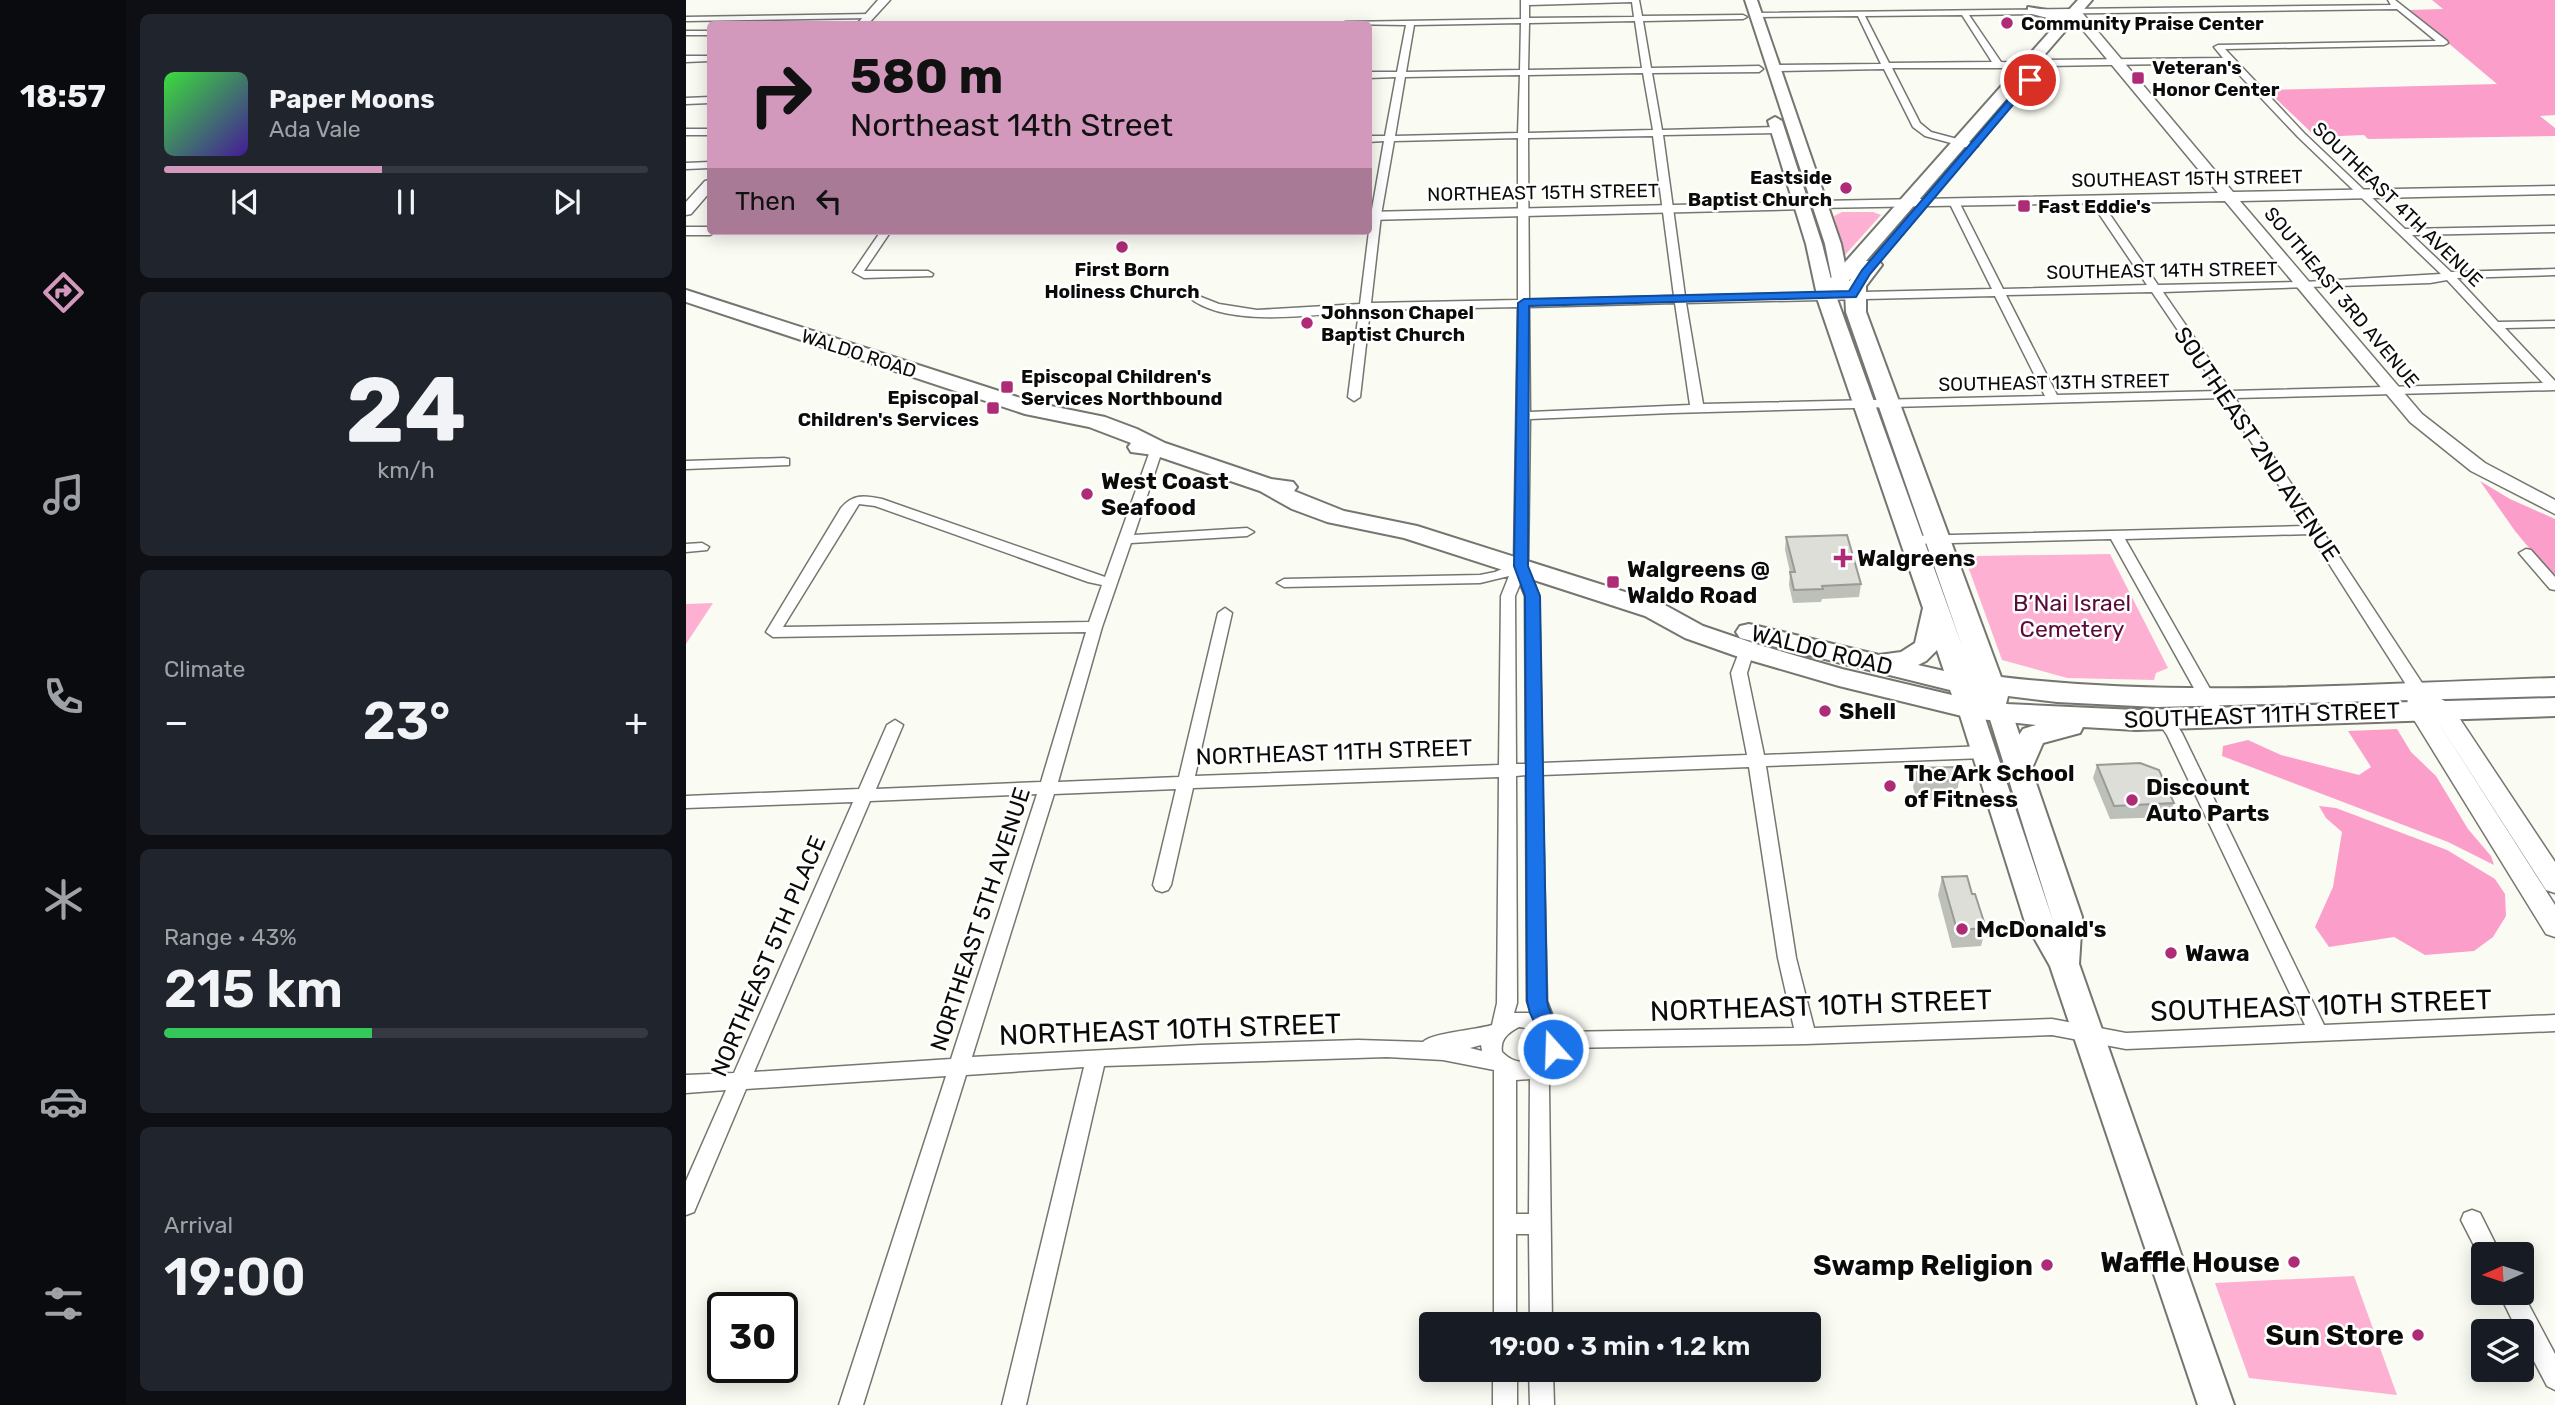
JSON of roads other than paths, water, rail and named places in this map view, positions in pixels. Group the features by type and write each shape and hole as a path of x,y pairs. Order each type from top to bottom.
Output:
{"highway":[{"path":"1966,145 2027,66 2079,13 2099,0"},
{"path":"2033,10 2059,15 2079,13"},
{"path":"1839,290 1966,145 2045,63 2079,13"},
{"path":"1839,290 1889,404 1940,540 1995,700"},
{"path":"1839,290 1863,405 1966,696"},
{"name":"WALDO ROAD","path":"686,296 1033,408 1052,421 1130,446 1157,449 1268,486 1288,499 1348,519 1408,531 1654,610 1701,617 1872,663 1966,696"},
{"path":"1872,663 1898,662 1921,653 1933,635 1936,609"},
{"name":"WALDO ROAD","path":"1654,610 1694,632 1839,677 1966,696"},
{"name":"SOUTHEAST 11TH STREET","path":"2426,703 2555,687"},
{"name":"SOUTHEAST 11TH STREET","path":"1966,696 2110,720 2164,719 2213,707"},
{"name":"SOUTHEAST 11TH STREET","path":"1995,700 2108,696 2213,707 2426,703 2555,707"},
{"path":"2019,768 2028,742 2041,732 2110,720"}],"main road":[{"path":"1738,0 1749,16 1767,69 1795,130 1833,244 1839,290"},
{"path":"1749,16 1751,0"},
{"path":"1767,69 1769,99 1801,206 1839,290"},
{"path":"1778,130 1795,130"},
{"path":"1801,206 1821,205"},
{"path":"1966,696 2039,922 2064,964 2216,1405"},
{"path":"1995,700 2068,917 2064,964"}],"street":[{"path":"686,19 866,20 884,0"},
{"path":"2389,0 2397,6"},
{"path":"1502,1065 1525,1071 1543,1063 1549,1056 1549,1033 1537,1001 1532,596 1521,566 1525,1 1635,1 1665,176 1665,209 1697,408"},
{"path":"2079,13 2397,6"},
{"name":"SOUTHEAST 4TH AVENUE","path":"2397,6 2444,43 2218,47 2361,193 2449,276 2554,386"},
{"path":"1372,24 2033,10"},
{"path":"1963,11 1998,64"},
{"path":"1860,13 1924,142"},
{"name":"SOUTHEAST 3RD AVENUE","path":"2079,13 2115,62 2416,418 2478,467 2555,508"},
{"path":"1372,216 1390,138 1410,23"},
{"path":"686,33 707,33"},
{"path":"686,60 707,59"},
{"path":"2045,63 2230,60"},
{"path":"1372,75 1998,64 2027,66"},
{"path":"686,101 707,100"},
{"path":"1916,125 1928,134 1966,145"},
{"path":"1372,139 1778,130"},
{"path":"686,132 707,132"},
{"path":"686,166 707,165"},
{"path":"686,211 707,187"},
{"name":"SOUTHEAST 15TH STREET","path":"1821,205 2555,190"},
{"name":"SOUTHEAST 2ND AVENUE","path":"2094,199 2228,396 2426,703 2555,927"},
{"path":"1954,202 2054,401"},
{"name":"NORTHEAST 15TH STREET","path":"1372,216 1801,206"},
{"path":"2403,232 2555,229"},
{"path":"686,231 707,230"},
{"path":"883,235 858,272 864,275 928,274"},
{"path":"1354,397 1371,235"},
{"name":"SOUTHEAST 14TH STREET","path":"1365,307 1678,299 1839,290 1998,292 2304,285 2555,272"},
{"path":"1196,298 1235,312 1278,313 1365,307"},
{"path":"2496,325 2555,324"},
{"name":"SOUTHEAST 13TH STREET","path":"1524,416 1697,408 2054,401 2554,386"},
{"name":"NORTHEAST 5TH AVENUE","path":"852,1405 1048,787 1096,626 1157,449"},
{"path":"686,465 785,462"},
{"path":"1096,626 773,632 809,569 848,508 856,500 877,502 1093,579 1111,582"},
{"path":"1911,540 2316,530"},
{"path":"1126,539 1184,538 1199,534 1247,532"},
{"path":"2116,536 2213,707"},
{"path":"686,548 702,547"},
{"path":"2526,553 2555,586"},
{"path":"1284,583 1480,579 1497,576 1521,566"},
{"path":"1505,1312 1502,1065 1491,1048 1507,1003 1508,596 1521,566"},
{"path":"1162,886 1225,613"},
{"path":"1746,650 1739,673 1757,762 1787,958 1806,1036"},
{"path":"1508,658 1533,658"},
{"name":"SOUTHEAST 2ND AVENUE","path":"2426,703 2555,883"},
{"path":"2164,719 2174,733 2318,1032"},
{"name":"NORTHEAST 5TH PLACE","path":"686,1205 742,1082 895,725"},
{"name":"NORTHEAST 11TH STREET","path":"686,802 1508,768 1757,762 1985,752"},
{"path":"1508,911 1536,909"},
{"path":"1498,1029 1519,1019 1528,1019 1549,1033"},
{"name":"SOUTHEAST 10TH STREET","path":"2089,1034 2126,1041 2555,1023"},
{"name":"NORTHEAST 10TH STREET","path":"1549,1033 1806,1036 2052,1027 2089,1034"},
{"name":"NORTHEAST 10TH STREET","path":"686,1084 1177,1052 1404,1047 1458,1041 1498,1029"},
{"name":"NORTHEAST 10TH STREET","path":"1404,1047 1469,1055 1502,1065"},
{"path":"1014,1405 1096,1058"},
{"path":"1541,1312 1539,1086 1543,1063"},
{"path":"2472,1220 2483,1242"},
{"path":"1504,1225 1539,1223"},
{"path":"2517,1306 2555,1378"},
{"path":"1505,1382 1505,1405"},
{"path":"1541,1382 1542,1405"}],"place":[{"name":"Community Praise Center","path":"2007,23"},
{"name":"Veteran's Honor Center","path":"2138,78"},
{"name":"Eastside Baptist Church","path":"1846,188"},
{"name":"Fast Eddie's","path":"2024,206"},
{"name":"First Born Holiness Church","path":"1122,247"},
{"name":"Johnson Chapel Baptist Church","path":"1307,323"},
{"name":"Episcopal Children's Services Northbound","path":"1007,387"},
{"name":"Episcopal Children's Services","path":"993,408"},
{"name":"West Coast Seafood","path":"1087,494"},
{"name":"Walgreens","path":"1843,558"},
{"name":"Walgreens @ Waldo Road","path":"1613,582"},
{"name":"Shell","path":"1825,711"},
{"name":"The Ark School of Fitness","path":"1890,786"},
{"name":"Discount Auto Parts","path":"2132,800"},
{"name":"McDonald's","path":"1962,929"},
{"name":"Wawa","path":"2171,953"},
{"name":"Waffle House","path":"2294,1262"},
{"name":"Swamp Religion","path":"2047,1265"},
{"name":"Sun Store","path":"2418,1335"}],"park label":[{"name":"B’Nai Israel Cemetery","path":"2072,616"}]}
